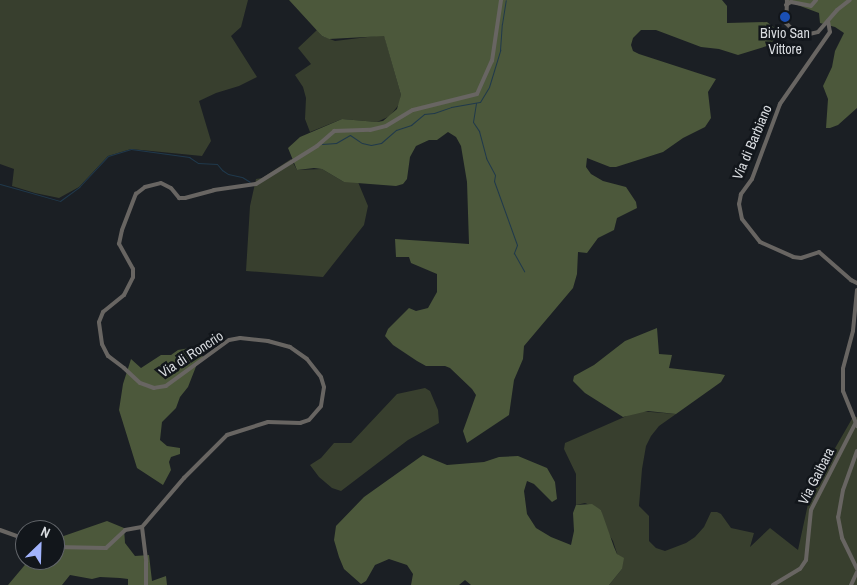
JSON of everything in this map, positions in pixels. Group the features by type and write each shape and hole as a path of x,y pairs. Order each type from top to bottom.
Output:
{"street":[{"name":"Via di Roncrio","path":"142,527 184,478 227,435 268,422 300,423 309,420 321,406 324,387 321,377 307,359 290,347 268,341 240,338 229,340 166,386 154,388 140,383 108,356 102,344 99,322 103,312 124,295 132,277 132,269 119,244 122,230 136,194 144,187 161,183 171,188 179,198 186,198 214,190 256,184 317,146 334,131 370,130 386,126 413,110 477,94 492,61 501,0"},
{"path":"816,0 811,6 785,2 786,23 802,34 810,35 818,32 850,0"},
{"name":"Via di Barbiano","path":"828,22 830,32 780,104 752,179 741,194 739,204 742,219 760,242 793,257 801,258 819,252 851,280 857,282"},
{"path":"856,424 843,391 843,369 853,331 857,290"},
{"name":"Via Gaibara","path":"773,585 800,569 806,560 811,510 856,424"},
{"path":"851,585 857,571 842,538 838,517 843,490 857,451"},
{"path":"65,547 106,548 125,530 142,527 146,562 146,585"},
{"path":"0,530 15,535"}],"green space":[{"path":"0,0 248,0 241,27 231,36 257,77 199,101 211,141 202,156 131,149 108,156 79,187 59,198 35,193 12,186 14,169 0,164"},
{"path":"289,0 722,0 727,6 727,23 767,22 776,29 778,34 770,45 738,55 719,49 701,47 656,30 641,30 633,38 631,45 633,51 639,54 716,79 708,92 711,118 705,127 683,138 663,152 616,167 610,167 587,158 586,167 591,174 603,181 626,187 636,202 637,208 617,218 614,230 598,238 587,253 578,252 577,274 573,288 524,346 523,359 514,380 509,415 467,443 463,431 476,395 472,389 450,368 445,366 426,366 393,345 385,336 388,329 409,308 416,311 428,308 437,292 437,274 411,263 409,257 396,257 395,239 469,244 467,182 461,146 456,137 448,132 437,140 429,140 416,146 410,157 407,179 403,184 396,186 344,182 322,169 297,170 288,148 300,137 342,119 383,121 397,109 401,95 384,36 329,39 322,36"},
{"path":"784,0 857,0 857,108 838,125 826,128 828,99 823,86 832,67 835,51 844,33 835,27 820,23 819,13"},
{"path":"317,30 322,36 335,41 384,35 401,95 400,103 390,116 377,122 342,119 310,132 305,119 306,98 303,87 295,75 311,64 298,48"},
{"path":"291,159 297,170 322,169 344,182 358,182 368,206 364,225 323,277 246,271 250,206 256,179 262,178"},
{"path":"657,328 659,354 672,355 669,368 725,375 721,382 676,414 648,411 623,417 585,393 573,381 574,376 594,365 625,341"},
{"path":"190,348 205,358 197,364 188,387 180,397 176,408 162,422 160,440 167,446 180,448 180,454 171,457 169,462 171,470 163,485 137,468 119,410 123,384 131,359 141,368 161,355 171,355 178,350"},
{"path":"425,388 430,391 438,410 439,423 408,440 341,491 332,488 319,477 310,465 321,458 334,443 351,443 397,394"},
{"path":"638,411 676,414 659,426 646,446 639,506 649,516 649,541 656,548 665,551 686,543 695,537 704,527 711,512 721,514 731,528 754,533 750,547 770,528 798,550 808,504 834,450 853,417 857,417 857,585 609,585 622,569 613,541 605,528 601,510 585,503 576,505 576,474 564,449 565,443"},
{"path":"423,455 447,465 484,462 499,457 518,456 547,468 555,482 557,499 552,502 534,484 527,481 524,491 527,514 536,528 551,537 571,545 574,531 573,513 576,505 592,504 601,510 617,554 624,558 622,569 609,585 471,585 465,580 459,585 411,585 413,574 407,565 389,559 375,565 366,581 361,584 344,569 334,540 336,526 364,497"},
{"path":"107,521 124,528 125,543 135,556 149,555 152,581 166,576 167,585 128,585 128,579 100,577 92,579 70,575 62,585 8,585 21,570 65,570 65,536"}],"waterway":[{"path":"322,144 336,143 350,135 362,143 371,145 381,143 396,130 411,125 424,114 480,102 489,87 500,50 506,0"},
{"path":"476,103 473,122 479,131 486,158 495,175 494,181 517,245 514,253 524,271"},
{"path":"0,184 60,201 79,187 108,156 131,149 189,157 198,163 217,164 228,174 242,177 250,182"}],"place":[{"name":"Bivio San Vittore","path":"785,17"}]}
